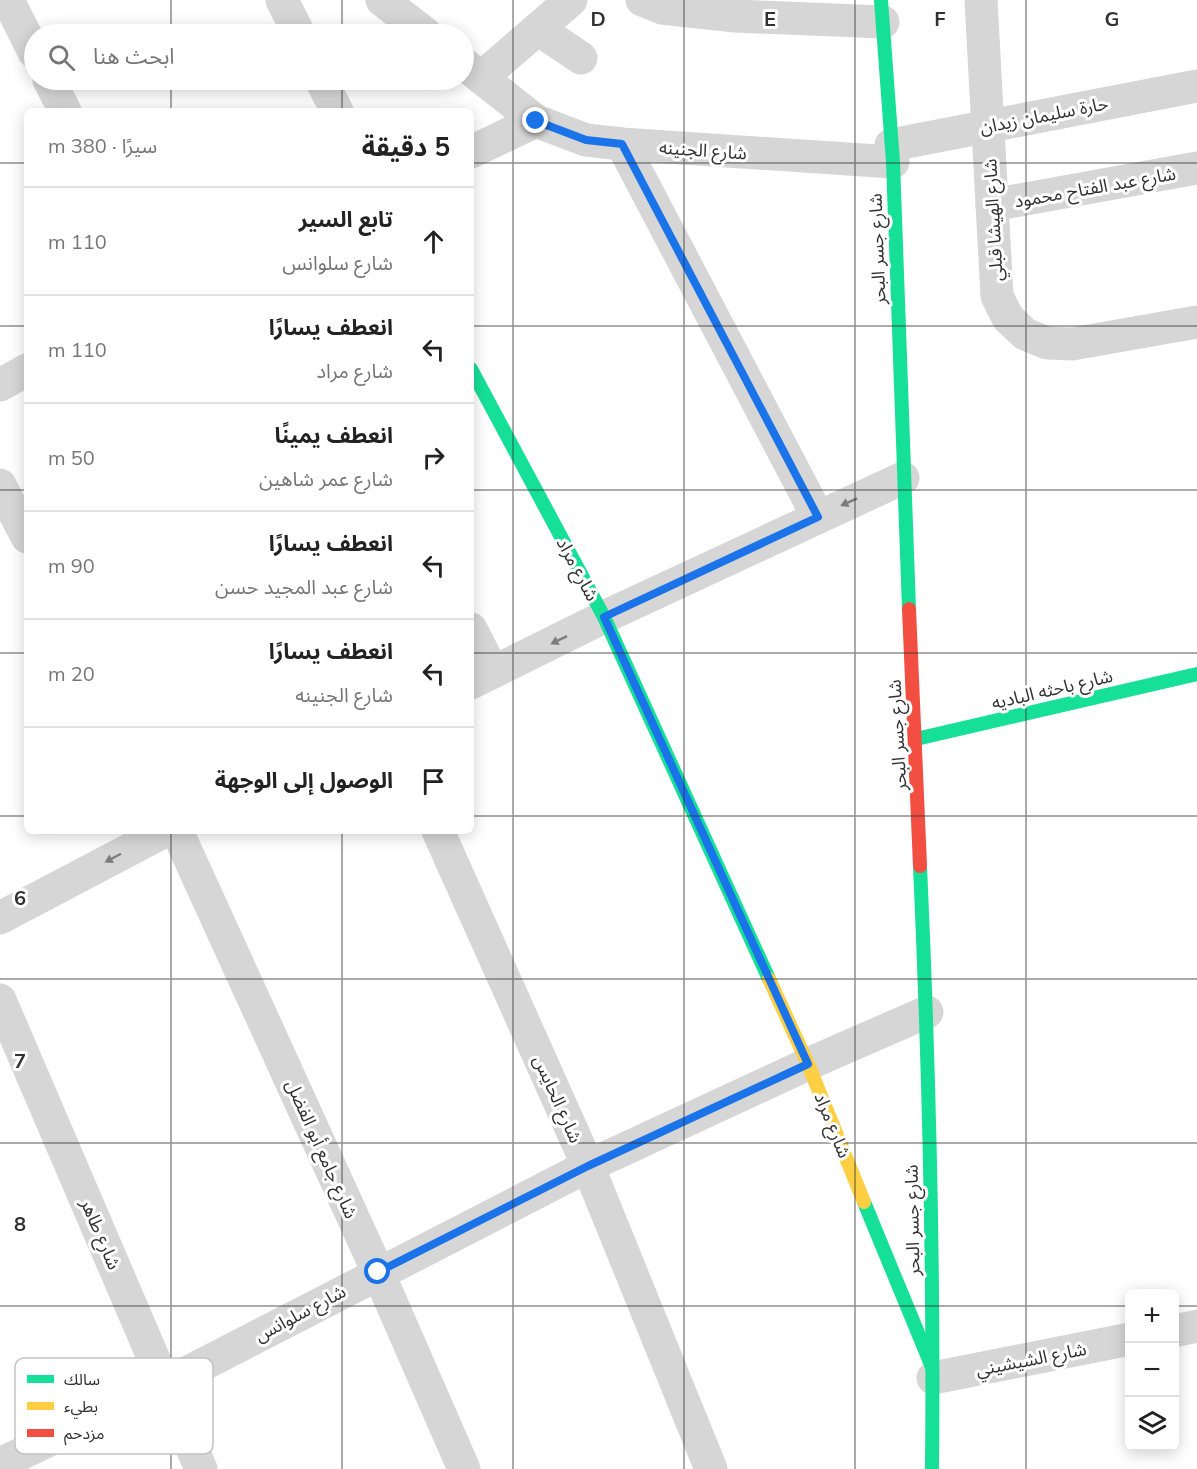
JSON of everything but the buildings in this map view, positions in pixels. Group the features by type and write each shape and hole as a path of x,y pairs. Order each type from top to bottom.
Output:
{"main road":[{"name":"شارع جسر البحر","path":"882,11 892,154 903,478 927,1012 933,1373 932,1469"},
{"name":"شارع مراد","path":"474,375 604,617 808,1064 933,1373"},
{"name":"شارع باحثه الباديه","path":"916,739 1197,674"}],"street":[{"path":"8,0 24,32"},
{"path":"282,0 294,24"},
{"path":"474,70 537,29 571,0"},
{"name":"شارع الهيشا قبلي","path":"981,0 997,296 1008,318 1025,334 1047,343 1072,344 1197,322"},
{"path":"390,2 415,24"},
{"path":"654,3 735,16 882,11"},
{"path":"537,29 581,58"},
{"name":"شارع الجنينه","path":"474,73 536,121 586,140 622,144 892,154"},
{"name":"حارة سليمان زيدان","path":"892,154 988,126 1197,86"},
{"path":"54,90 63,108"},
{"path":"326,90 335,108"},
{"path":"474,151 536,121"},
{"path":"622,144 818,517"},
{"name":"شارع عبد الفتاح محمود","path":"992,205 1197,168"},
{"path":"0,385 24,372"},
{"path":"474,642 482,678 604,617 903,478"},
{"path":"0,484 24,531"},
{"path":"0,918 159,834"},
{"name":"شارع جامع أبو الفضل","path":"178,834 378,1272 464,1469"},
{"name":"شارع الحايس","path":"439,834 588,1166 711,1469"},
{"name":"شارع طاهر","path":"0,1000 154,1358"},
{"name":"شارع سلوانس","path":"213,1359 588,1166 808,1064 927,1012"},
{"path":"1179,1330 1197,1326"},
{"name":"شارع الشيشيني","path":"933,1373 1125,1341"},
{"name":"شارع سلوانس","path":"0,1464 21,1454"},
{"name":"شارع طاهر","path":"195,1454 201,1469"}],"traffic: fast":[{"path":"881,0 893,162 909,609"},
{"path":"474,375 604,617 769,979"},
{"path":"916,739 1197,674"},
{"path":"920,866 930,1168 932,1469"},
{"path":"864,1202 932,1367"}],"traffic: slow":[{"path":"769,979 808,1064 864,1202"}],"traffic: jam":[{"path":"909,609 920,866"}],"route":[{"path":"378,1272 588,1166 808,1064 604,617 818,517 622,144 586,140 536,121"}]}
